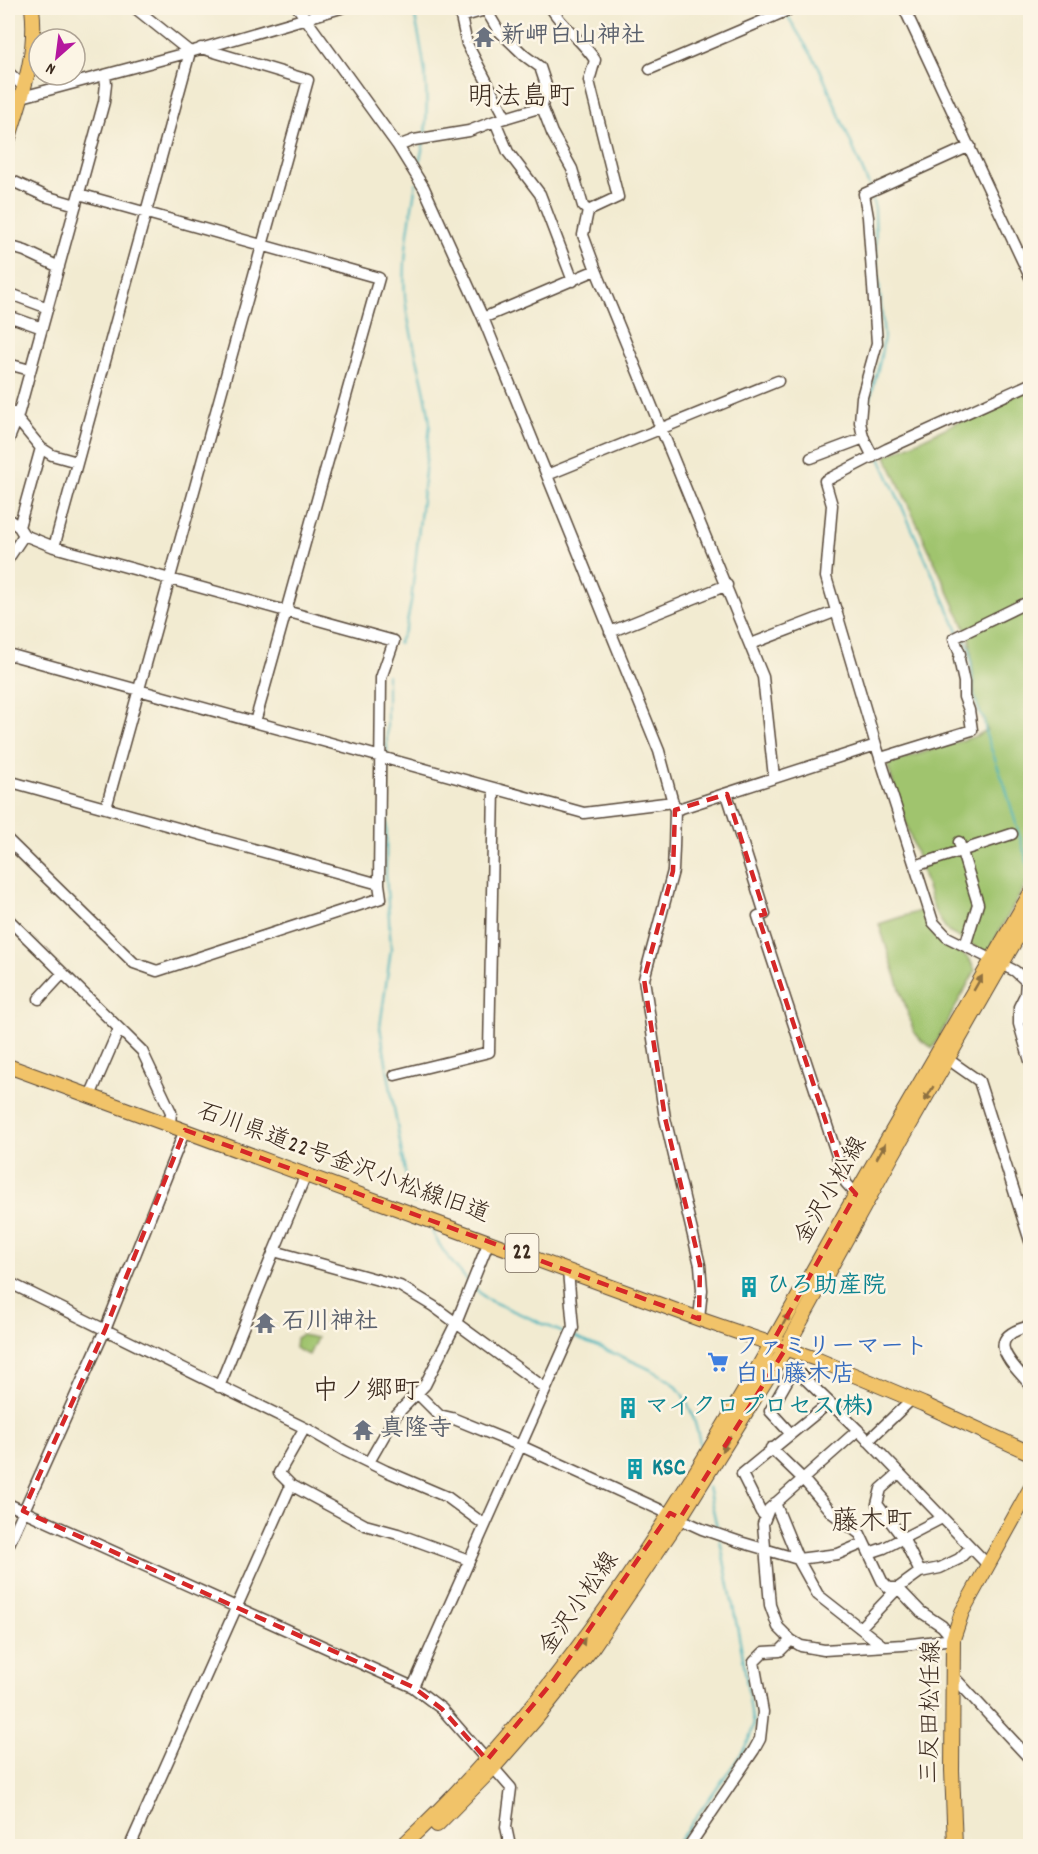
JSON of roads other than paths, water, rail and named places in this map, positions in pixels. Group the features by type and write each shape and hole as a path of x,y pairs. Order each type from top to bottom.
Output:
{"main road":[{"path":"8,141 32,52 32,8"},
{"name":"金沢小松線","path":"402,1846 535,1720 590,1651 675,1516 786,1348 892,1156 949,1060 1030,894"},
{"name":"金沢小松線","path":"675,1516 856,1194 997,962 1030,915"},
{"name":"石川県道22号金沢小松線旧道","path":"8,1066 568,1271 786,1348 912,1399 1030,1453"},
{"name":"三反田松任線","path":"955,1846 953,1639 962,1612 1030,1489"},
{"name":"金沢小松線","path":"415,1846 490,1764"}],"street":[{"path":"106,807 308,80 196,50 135,8"},
{"path":"298,8 398,146 424,188 483,318 659,750 674,806 673,871 644,979 665,1118 700,1265 702,1290 699,1318"},
{"path":"8,72 23,92 105,75 341,8"},
{"path":"573,281 540,194 508,152 500,120 467,44 461,17 485,8 498,30 540,67 546,85 542,107 552,134 572,169 583,206 588,211"},
{"path":"551,8 560,22 584,44 595,60 589,81 618,197 588,211"},
{"path":"904,8 1030,277"},
{"path":"650,69 789,10"},
{"path":"54,547 146,213 196,50"},
{"path":"8,441 12,415 30,370 104,102 105,75"},
{"path":"398,146 425,138 470,131 542,107"},
{"path":"877,454 864,438 859,409 877,344 864,194 970,146"},
{"path":"8,178 45,196 146,213 379,278 288,611 255,722"},
{"path":"588,211 583,235 596,270 763,677 774,777"},
{"path":"8,246 25,251 59,267"},
{"path":"483,318 596,270"},
{"path":"8,293 48,308"},
{"path":"8,321 14,318 42,328"},
{"path":"8,364 30,370"},
{"path":"548,475 778,381"},
{"path":"1030,384 877,454 825,481 832,504 826,577 880,758 933,922 947,937 1015,972 1026,981 1025,995 1019,1007 1019,1024 1030,1060"},
{"path":"12,415 41,448 52,455 77,462"},
{"path":"811,458 864,438"},
{"path":"8,559 22,531 41,448"},
{"path":"8,519 22,531 54,547 394,641 381,678 379,756 379,884 381,898 157,971 134,963 8,840"},
{"path":"610,632 727,585"},
{"path":"880,758 972,730 964,697 960,654 954,638 1030,601"},
{"path":"751,644 837,611"},
{"path":"8,654 584,813 674,806 727,794 876,745"},
{"path":"8,781 379,884"},
{"path":"395,1075 489,1052 494,788"},
{"path":"727,794 765,914 758,916 846,1183 856,1194"},
{"path":"915,866 960,846 1012,834"},
{"path":"960,846 978,904 965,946"},
{"path":"8,919 142,1051 171,1112 170,1124"},
{"path":"39,999 63,973"},
{"path":"90,1096 119,1029"},
{"path":"949,1060 979,1081 1030,1241"},
{"path":"8,1546 105,1330 184,1130"},
{"path":"219,1387 306,1174"},
{"path":"369,1462 396,1415 425,1385 456,1323 472,1278 489,1241"},
{"path":"274,1251 400,1286 433,1306 546,1389"},
{"path":"413,1687 573,1328 568,1271"},
{"path":"8,1282 369,1462 447,1497 485,1525"},
{"path":"1030,1326 1016,1329 1003,1341 1006,1357 1030,1385"},
{"path":"791,1434 770,1411 791,1374 798,1372 858,1430 987,1564"},
{"path":"418,1394 439,1415 521,1446 709,1531 798,1560 838,1554 903,1538 942,1518"},
{"path":"868,1441 912,1399"},
{"path":"765,1516 742,1474 771,1448 829,1403"},
{"path":"304,1429 279,1473 291,1485 365,1525 398,1534 469,1560"},
{"path":"858,1430 775,1503 765,1516 770,1605 778,1627 801,1646 824,1650 953,1639"},
{"path":"771,1448 832,1513 860,1534 882,1581 889,1588 898,1588 921,1612 942,1626 953,1639"},
{"path":"899,1473 881,1489 877,1504 903,1538 920,1572"},
{"path":"130,1846 291,1485"},
{"path":"775,1503 798,1560 818,1595 883,1646"},
{"path":"8,1504 413,1687 442,1709 511,1788 506,1827 510,1846"},
{"path":"860,1628 898,1588 920,1572 940,1568 959,1559 970,1548"},
{"path":"688,1846 760,1738 763,1712 754,1662 764,1652 780,1651 791,1640"},
{"path":"952,1675 1030,1759"}],"waterway":[{"path":"413,8 425,71 427,102 425,135"},
{"path":"787,15 819,67 870,188"},
{"path":"418,169 424,141"},
{"path":"398,644 406,627 411,603 430,424 407,313 404,283 409,225 416,183"},
{"path":"871,194 875,209 876,250 884,337 865,419 868,435 876,450"},
{"path":"880,458 959,633"},
{"path":"962,638 967,642 970,650 974,695 984,719 986,735 1005,786 1030,872"},
{"path":"387,675 387,753"},
{"path":"387,764 386,874 391,949 380,1027 408,1189 414,1203"},
{"path":"432,1231 449,1258 469,1282"},
{"path":"475,1288 486,1299 566,1334"},
{"path":"574,1337 668,1379 676,1386 689,1407 701,1447"},
{"path":"708,1487 718,1532"},
{"path":"675,1846 739,1757 749,1740 753,1726 743,1657 720,1540"}],"place":[{"name":"新岬白山神社","path":"484,37"},
{"name":"ひろ助産院","path":"749,1287"},
{"name":"石川神社","path":"265,1323"},
{"name":"ファミリーマート 白山藤木店","path":"718,1362"},
{"name":"マイクロプロセス(株)","path":"628,1408"},
{"name":"真隆寺","path":"363,1430"},
{"name":"KSC","path":"635,1469"}],"district":[{"name":"明法島町","path":"521,98"},
{"name":"中ノ郷町","path":"366,1392"},
{"name":"藤木町","path":"872,1523"}]}
